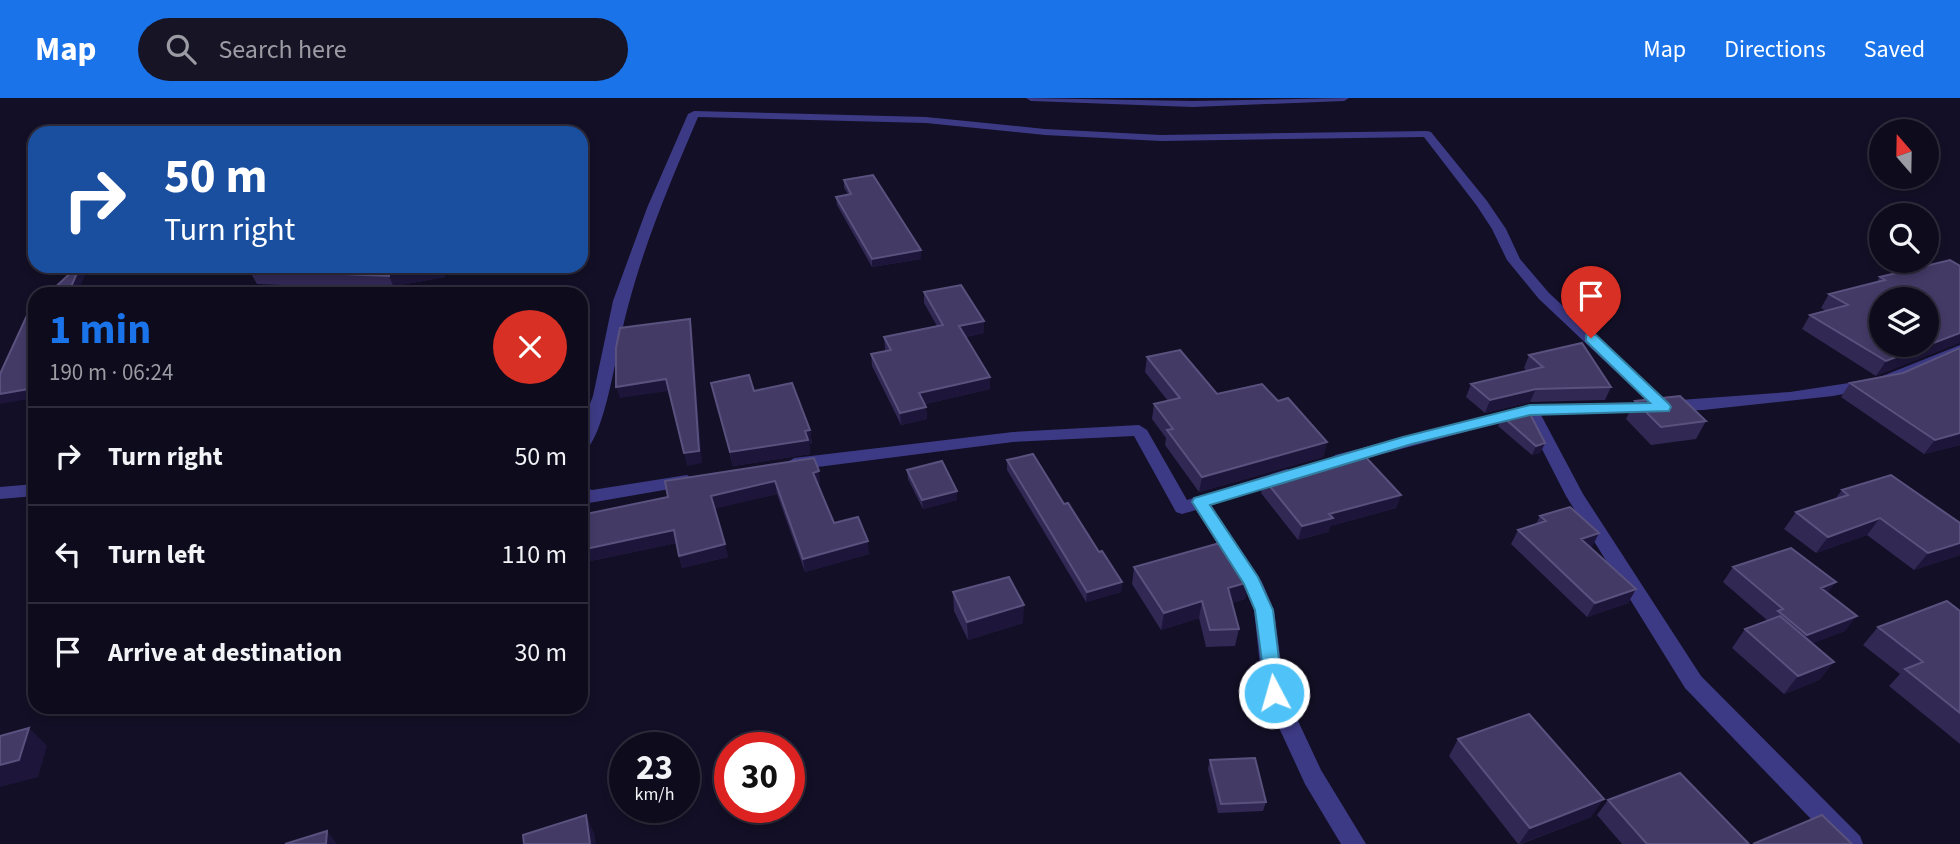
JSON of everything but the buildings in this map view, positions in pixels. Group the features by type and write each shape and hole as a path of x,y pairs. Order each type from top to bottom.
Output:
{"street":[{"path":"1031,98 1193,104 1343,98"},
{"path":"588,429 601,396 620,301 653,208 694,114 926,120 1045,132 1161,138 1427,134 1482,204 1499,229 1514,260 1544,296 1663,407"},
{"path":"778,466 1013,437 1139,430 1182,508 1315,467 1530,410 1663,407 1735,402 1879,383 1960,350"},
{"path":"1530,410 1574,496 1621,565 1693,682 1851,844"},
{"path":"588,496 710,477"},
{"path":"0,493 28,491"},
{"path":"1200,502 1256,591 1264,610 1274,693 1313,777 1354,844"}],"route":[{"path":"1274,693 1264,610 1252,582 1200,502 1409,440 1530,410 1663,407 1591,338"}]}
